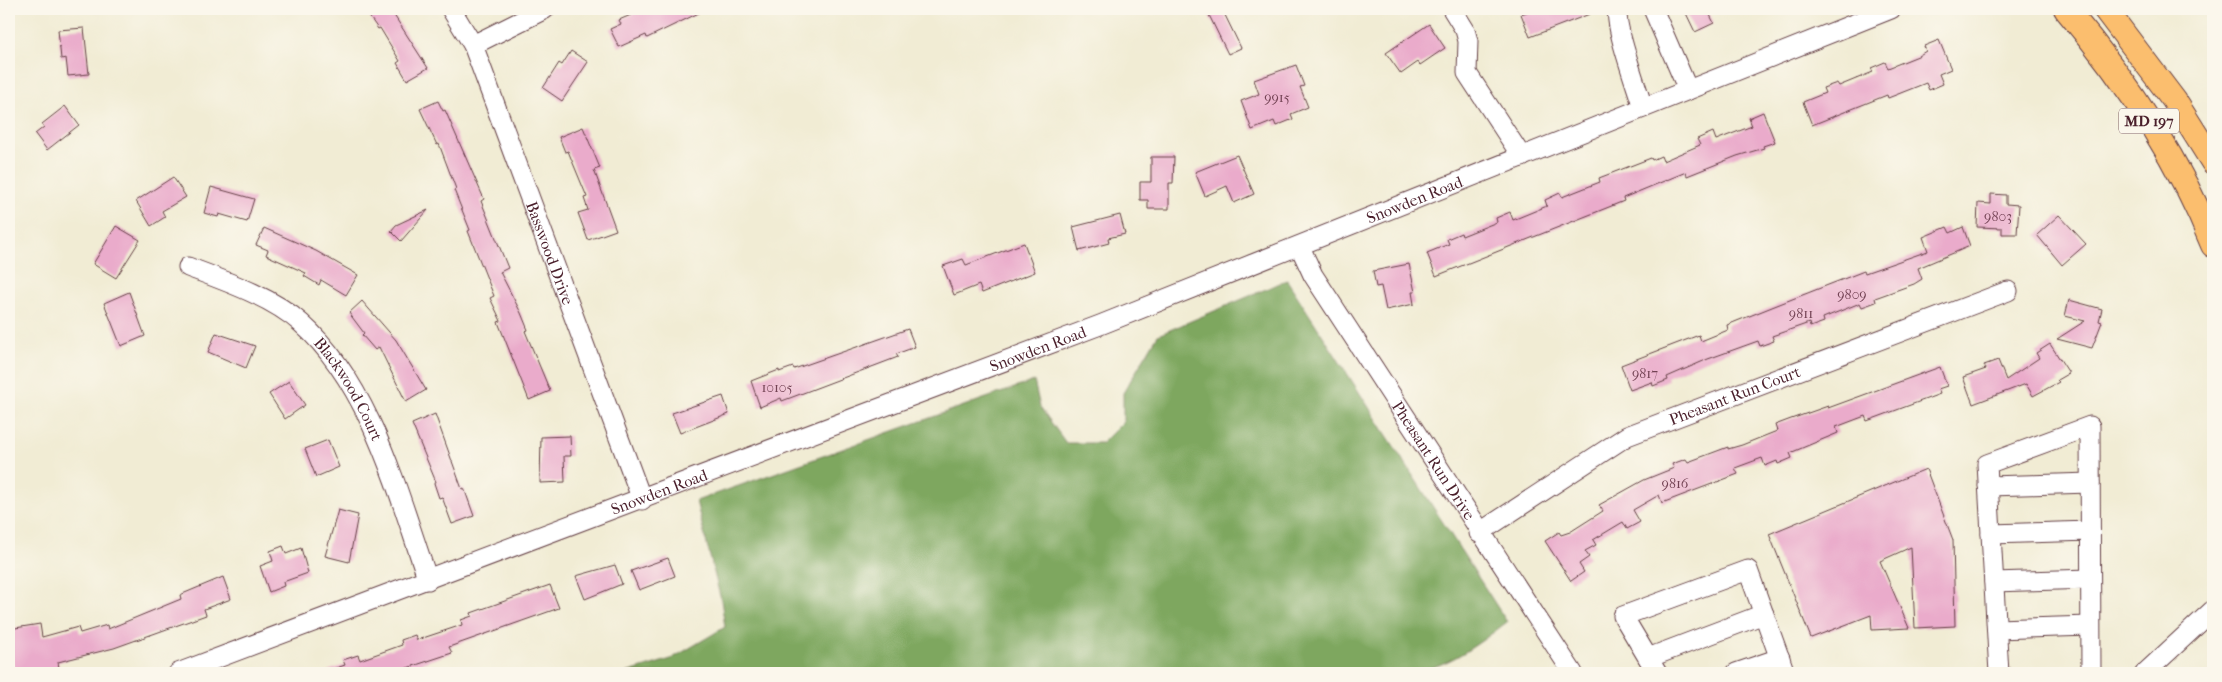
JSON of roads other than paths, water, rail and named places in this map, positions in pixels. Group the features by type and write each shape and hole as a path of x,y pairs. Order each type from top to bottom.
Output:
{"main road":[{"name":"MD 197","path":"2066,9 2100,50 2152,126 2194,199 2213,245"},
{"name":"MD 197","path":"2105,9 2174,100 2213,162"}],"street":[{"name":"Basswood Drive","path":"451,9 473,45 642,500"},
{"path":"473,45 545,9"},
{"path":"1452,9 1465,30 1468,41 1467,72 1522,156"},
{"path":"1618,9 1617,16 1623,41 1643,108"},
{"path":"1653,9 1688,90"},
{"name":"Snowden Road","path":"178,673 642,500 1072,336 1300,247 1891,9"},
{"name":"Pheasant Run Drive","path":"1300,247 1313,275 1479,533 1573,673"},
{"name":"Blackwood Court","path":"188,267 248,290 300,322 323,345 350,382 369,422 392,477 428,580"},
{"name":"Pheasant Run Court","path":"1479,533 1627,436 2008,291"},
{"path":"1999,673 1987,464 2090,426 2090,673"},
{"path":"1988,486 2090,483"},
{"path":"1991,534 2090,531"},
{"path":"1736,673 1782,666 1764,614 1748,570 1623,616 1653,666 1764,614"},
{"path":"1994,582 2090,579"},
{"path":"2145,673 2213,610"},
{"path":"1997,629 2090,626"},
{"path":"2195,627 2213,633"}]}
